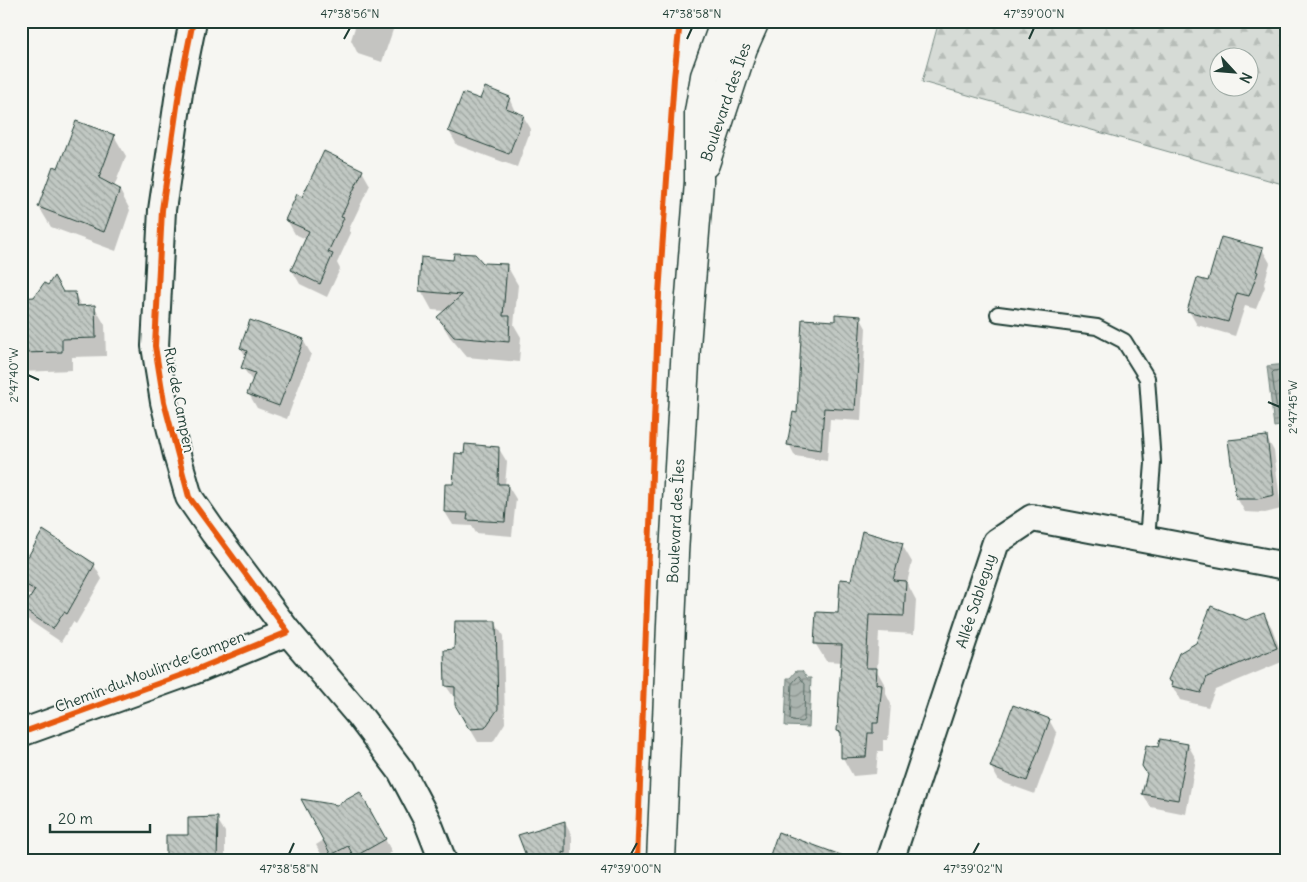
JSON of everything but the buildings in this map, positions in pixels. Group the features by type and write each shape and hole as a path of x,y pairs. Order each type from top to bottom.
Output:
{"main road":[{"name":"Boulevard des Îles","path":"661,861 674,544 686,346 699,182 699,112 705,76 725,21"},
{"name":"Boulevard des Îles","path":"699,182 737,66 755,21"}],"street":[{"name":"Rue de Campen","path":"193,21 180,86 162,210 155,346 164,402 190,496 214,533 288,632 358,714 401,771 427,820 443,861"},
{"name":"Allée Sableguy","path":"890,861 996,542 1032,518 1286,566"},
{"name":"Chemin du Moulin de Campen","path":"21,733 193,671 288,632"}],"lane":[{"path":"998,314 1097,328 1124,341 1147,378 1153,463 1147,540"}],"green space":[{"path":"939,21 1286,21 1286,185 922,82"}],"water":[{"path":"1286,364 1286,425 1274,427 1267,366"},
{"path":"796,671 802,671 807,678 811,678 809,727 785,726 787,678 790,678"}],"cycle path":[{"path":"21,733 193,671 288,632 189,497 164,402 155,346 162,210 180,86 193,21"},
{"path":"637,861 659,294 674,78 680,21"}]}
